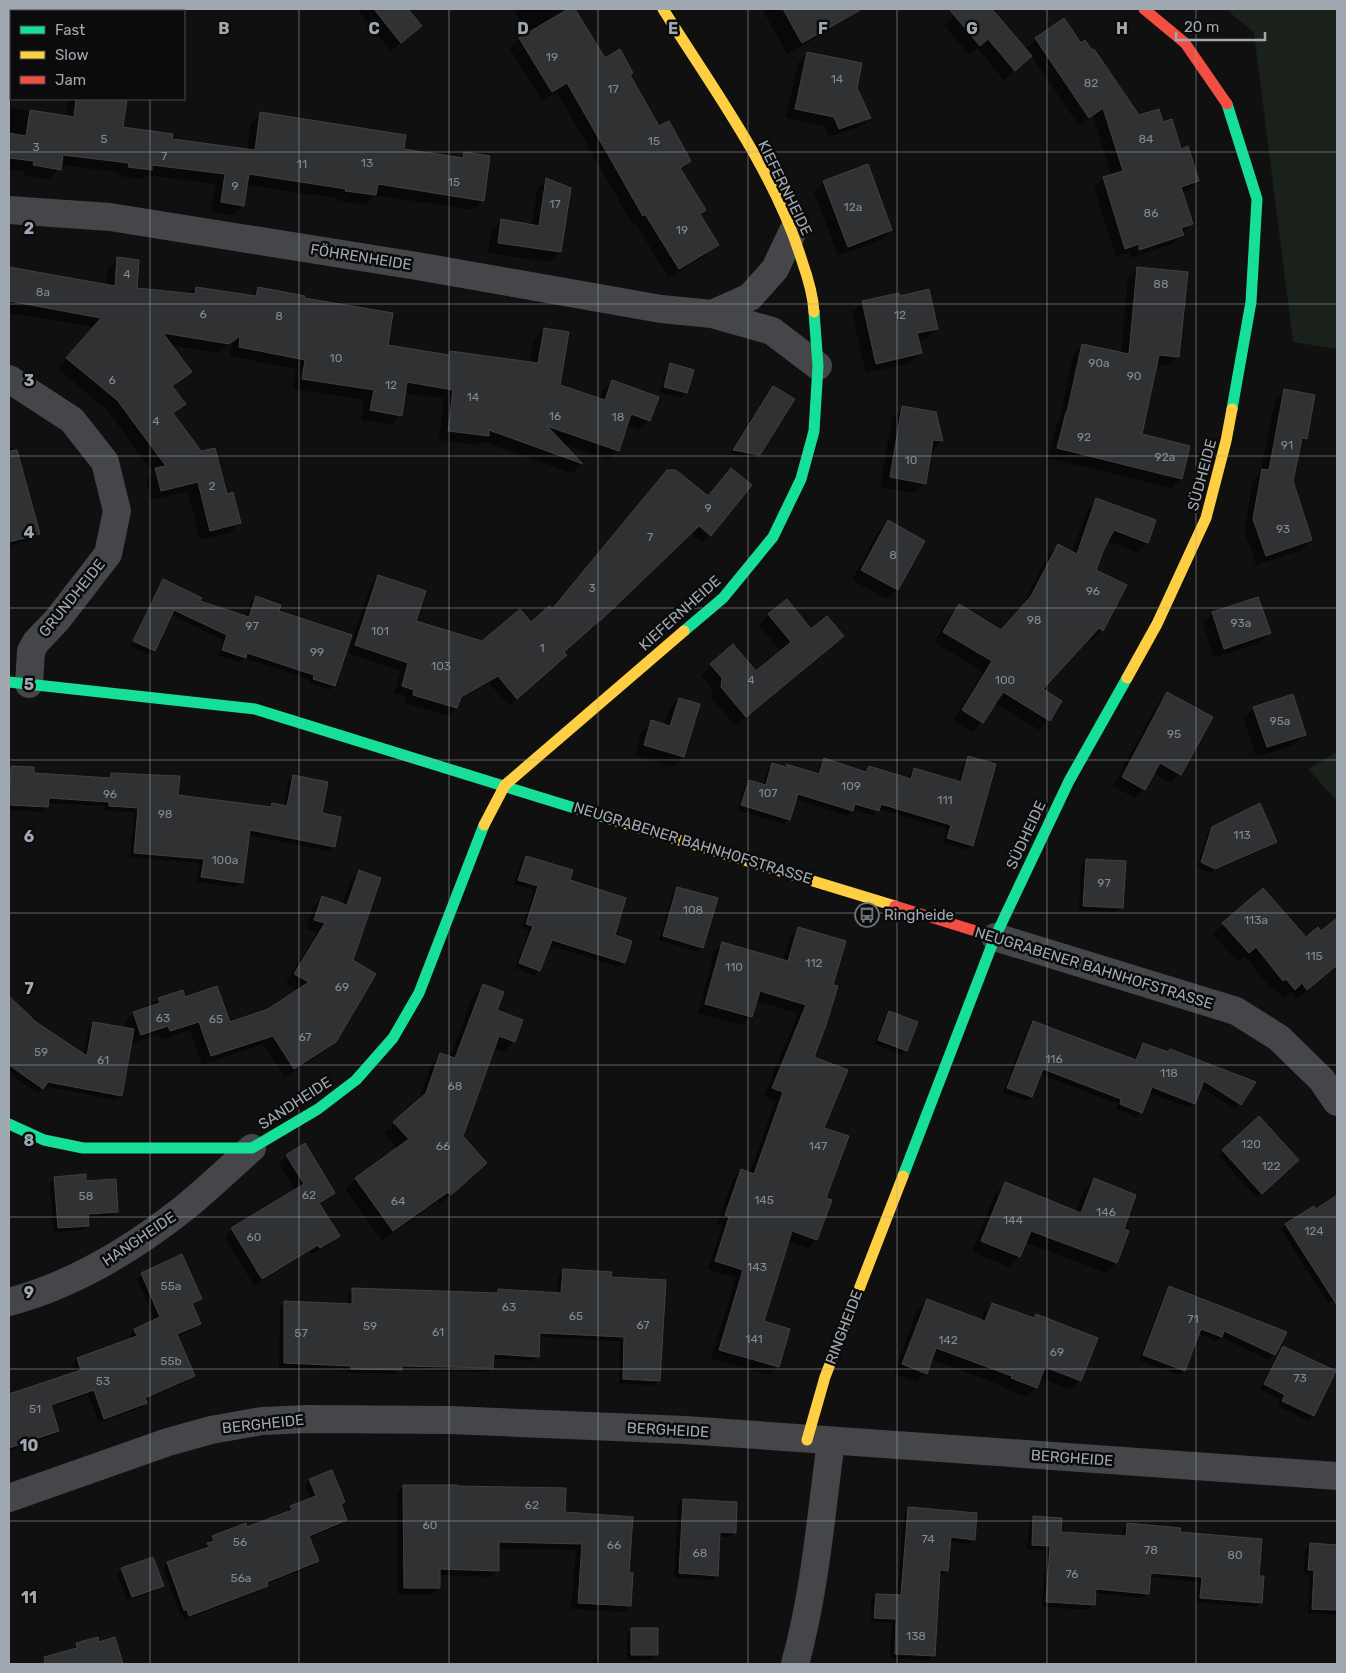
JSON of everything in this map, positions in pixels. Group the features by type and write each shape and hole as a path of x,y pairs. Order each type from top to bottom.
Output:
{"street":[{"name":"KIEFERNHEIDE","path":"506,785 722,598 773,537 801,480 814,431 818,366 812,295 792,231 762,166 663,9"},
{"name":"SÜDHEIDE","path":"995,937 1069,781 1158,624 1206,518 1226,441 1251,302 1257,199 1228,105 1185,43 1144,9"},
{"name":"FÖHRENHEIDE","path":"9,210 110,217 417,266 661,309 712,314 772,331 818,366"},
{"name":"FÖHRENHEIDE","path":"712,314 750,297 775,269 792,231"},
{"name":"GRUNDHEIDE","path":"9,379 72,420 105,462 117,512 108,554 57,620 36,642 19,683"},
{"name":"NEUGRABENER BAHNHOFSTRASSE","path":"19,683 255,709 1236,1011 1279,1038 1322,1080 1337,1102"},
{"name":"SANDHEIDE","path":"9,1124 44,1140 83,1148 252,1148 318,1109 356,1080 393,1038 419,993 484,825 506,785"},
{"name":"RINGHEIDE","path":"795,1664 804,1632 812,1581 824,1377 995,937"},
{"name":"HANGHEIDE","path":"9,1302 38,1294 64,1283 123,1252 184,1209 252,1148"},
{"name":"BERGHEIDE","path":"9,1498 168,1442 211,1430 262,1421 308,1419 450,1420 685,1430 1337,1476"}],"shaded area":[{"path":"1226,9 1337,9 1337,349 1293,342 1254,33"},
{"path":"1337,752 1337,801 1308,769"}],"building":[{"path":"374,9 408,9 422,26 401,43"},
{"path":"568,9 575,9 605,58 620,49 633,73 630,75 659,126 669,121 691,161 680,168 706,210 700,214 719,245 679,269 645,214 643,216 567,83 552,92 519,38"},
{"path":"783,9 862,9 802,43"},
{"path":"949,9 992,9 1032,56 1015,71 988,39 980,46"},
{"path":"1064,18 1081,43 1085,40 1092,50 1094,49 1139,115 1159,109 1163,122 1172,119 1181,149 1188,146 1199,181 1181,187 1193,224 1181,228 1184,235 1139,250 1139,244 1125,249 1103,177 1123,171 1103,108 1089,118 1035,38"},
{"path":"807,52 862,63 857,88 871,118 839,129 834,117 795,109"},
{"path":"76,100 127,100 123,127 173,134 172,139 255,150 260,112 406,135 404,149 463,158 464,152 490,156 484,201 378,184 376,195 249,174 244,206 221,202 225,174 152,165 152,170 128,167 129,163 63,155 61,170 33,165 34,161 9,158 9,133 26,136 30,110 74,117"},
{"path":"868,164 892,230 848,247 823,181"},
{"path":"546,178 571,188 561,252 498,243 501,219 539,226"},
{"path":"117,257 139,260 137,288 195,294 196,287 256,296 258,287 305,296 304,298 393,313 388,345 449,355 450,351 538,363 544,328 569,332 560,385 605,400 612,380 659,397 650,421 631,414 619,451 547,426 583,464 489,430 489,436 448,431 453,390 407,382 402,416 370,410 374,390 302,379 305,360 239,347 240,336 229,344 163,333 192,372 172,386 186,404 173,413 201,451 215,448 227,494 233,492 241,523 210,531 198,482 161,491 155,468 166,466 117,400 66,358 101,318 9,301 9,267 115,286"},
{"path":"1137,267 1188,272 1179,357 1159,355 1142,434 1190,446 1182,479 1057,448 1082,344 1129,354"},
{"path":"929,289 938,329 917,333 922,353 876,364 862,301 899,293 900,296"},
{"path":"670,363 694,370 687,393 664,387"},
{"path":"773,386 795,399 760,455 733,450"},
{"path":"1284,389 1315,395 1307,439 1302,438 1293,481 1312,540 1266,556 1253,519 1262,469 1269,470"},
{"path":"902,406 936,412 943,441 933,440 926,484 890,477"},
{"path":"17,450 40,534 9,542 9,451"},
{"path":"731,468 752,485 711,536 699,526 600,621 564,652 567,655 517,699 498,676 461,697 457,708 413,695 414,690 402,686 408,663 355,645 378,575 426,591 416,621 482,641 520,609 531,622 549,606 553,608 667,470 676,470 708,496"},
{"path":"1096,498 1156,520 1148,543 1114,530 1104,549 1096,570 1127,585 1103,631 1099,628 1043,689 1062,701 1050,721 1003,692 983,723 962,710 992,661 943,632 959,604 1001,630 1031,596 1058,544 1077,554"},
{"path":"888,520 925,541 898,590 861,570"},
{"path":"163,579 202,598 200,601 249,617 256,596 281,605 279,611 352,635 335,686 313,679 314,675 247,653 246,658 222,650 227,635 174,610 155,651 133,641"},
{"path":"1258,597 1271,633 1224,649 1212,612"},
{"path":"787,599 811,629 827,616 844,636 746,717 721,687 722,678 710,664 733,644 756,671 791,642 768,614"},
{"path":"1167,692 1213,717 1181,775 1160,763 1145,790 1122,777"},
{"path":"1293,694 1306,735 1267,747 1253,707"},
{"path":"679,698 700,704 684,757 644,745 651,720 670,726"},
{"path":"968,756 996,764 973,846 947,838 951,825 881,804 879,811 855,804 853,811 798,794 790,820 741,805 749,780 766,785 772,763 789,768 786,764 819,774 824,758 866,772 869,766 911,779 914,768 961,782"},
{"path":"11,766 34,767 34,773 111,778 111,773 180,776 178,795 271,807 272,803 287,806 293,775 328,782 322,813 341,817 335,847 250,830 243,883 201,877 204,859 134,853 138,808 109,806 109,802 49,798 48,807 9,805"},
{"path":"1260,803 1277,842 1215,869 1201,862 1212,827"},
{"path":"526,856 573,870 570,880 626,898 615,935 632,941 625,963 552,940 540,971 519,963 533,926 526,924 538,886 518,880"},
{"path":"1086,859 1126,861 1123,908 1083,906"},
{"path":"359,870 381,878 353,960 376,974 336,1042 294,1069 273,1036 211,1056 199,1022 170,1031 168,1026 141,1035 133,1012 160,1003 158,998 183,990 185,997 217,986 230,1022 268,1009 309,982 294,974 325,923 314,920 322,896 347,905"},
{"path":"677,887 718,898 703,948 663,936"},
{"path":"1263,888 1306,937 1318,927 1321,931 1337,918 1337,965 1307,990 1302,983 1295,990 1286,979 1283,981 1256,947 1249,953 1222,923"},
{"path":"798,927 846,941 833,985 838,986 814,1057 848,1070 824,1128 849,1136 826,1198 832,1200 817,1240 792,1231 764,1321 790,1329 779,1367 719,1350 743,1270 715,1261 729,1217 725,1215 741,1169 754,1174 783,1092 772,1088 806,1005 760,991 752,1017 705,1004 722,942 788,961"},
{"path":"483,984 504,992 497,1010 523,1020 515,1042 499,1036 463,1136 487,1163 451,1195 448,1192 393,1231 355,1178 409,1139 393,1122 426,1093 440,1053 455,1058"},
{"path":"9,996 36,1022 87,1056 93,1022 134,1029 122,1096 48,1082 43,1089 9,1065"},
{"path":"889,1011 918,1022 907,1051 878,1040"},
{"path":"1033,1021 1136,1060 1143,1043 1168,1052 1170,1049 1256,1082 1241,1105 1204,1081 1195,1104 1152,1087 1142,1113 1120,1104 1121,1099 1043,1069 1032,1097 1007,1088"},
{"path":"1259,1116 1299,1160 1262,1194 1222,1150"},
{"path":"305,1143 335,1193 319,1203 340,1236 320,1248 318,1245 262,1279 231,1228 304,1184 286,1155"},
{"path":"86,1174 86,1181 116,1179 118,1212 88,1214 89,1226 58,1228 54,1177"},
{"path":"1094,1178 1136,1195 1124,1229 1129,1231 1117,1263 1031,1231 1020,1257 981,1241 1005,1182 1081,1213"},
{"path":"1337,1195 1337,1305 1285,1224 1314,1206 1316,1209"},
{"path":"182,1254 202,1299 192,1303 201,1324 177,1334 195,1376 145,1398 147,1403 104,1419 94,1390 51,1405 59,1431 9,1448 9,1394 81,1370 77,1358 137,1336 134,1329 160,1317 141,1273"},
{"path":"563,1269 612,1272 611,1277 666,1280 660,1381 623,1379 624,1337 540,1333 539,1357 494,1354 493,1368 402,1366 402,1370 351,1369 351,1366 284,1363 284,1301 352,1304 352,1288 498,1293 498,1289 561,1293"},
{"path":"1169,1286 1287,1332 1275,1355 1224,1331 1222,1337 1201,1329 1185,1371 1143,1355"},
{"path":"927,1299 985,1321 992,1303 1034,1318 1036,1314 1098,1338 1081,1381 1045,1367 1037,1388 1011,1378 1012,1376 936,1348 927,1374 902,1364"},
{"path":"1283,1346 1336,1371 1314,1416 1282,1401 1285,1395 1264,1384"},
{"path":"332,1470 345,1502 341,1504 347,1520 309,1536 319,1561 267,1582 268,1586 189,1616 187,1610 184,1610 167,1562 209,1547 207,1543 214,1541 212,1536 246,1523 247,1527 292,1510 290,1506 316,1496 309,1479"},
{"path":"403,1485 566,1488 565,1512 633,1517 629,1573 633,1573 631,1606 578,1603 582,1544 499,1542 499,1571 440,1569 440,1588 404,1588"},
{"path":"683,1499 737,1502 736,1533 720,1532 718,1576 679,1573"},
{"path":"908,1507 977,1513 975,1540 951,1537 948,1571 940,1570 935,1656 895,1654 896,1619 874,1618 876,1594 901,1595"},
{"path":"1033,1516 1062,1518 1061,1532 1126,1536 1127,1523 1181,1528 1180,1532 1262,1539 1259,1576 1264,1576 1262,1603 1200,1598 1202,1577 1151,1573 1149,1594 1096,1589 1095,1605 1046,1602 1050,1546 1032,1545"},
{"path":"1310,1543 1337,1545 1337,1610 1312,1609 1314,1570 1308,1570"},
{"path":"153,1557 164,1586 132,1597 121,1568"},
{"path":"631,1628 658,1628 658,1655 631,1655"},
{"path":"98,1637 99,1642 115,1637 123,1664 45,1664 44,1657 77,1648 76,1643"}],"traffic: fast":[{"path":"1227,104 1257,199 1251,302 1232,409"},
{"path":"684,631 723,598 773,537 801,479 814,431 818,366 814,312"},
{"path":"903,1176 995,937 1069,781 1127,678"},
{"path":"9,682 255,709 610,819"},
{"path":"9,1124 44,1140 83,1148 252,1148 318,1109 356,1080 393,1038 419,993 484,825"}],"traffic: slow":[{"path":"663,9 741,131 776,194 790,227 806,274 814,312"},
{"path":"1127,678 1157,624 1206,518 1226,441 1232,409"},
{"path":"484,825 505,785 684,631"},
{"path":"610,819 895,906"},
{"path":"807,1440 825,1377 903,1176"}],"traffic: jam":[{"path":"1144,9 1185,43 1227,104"},
{"path":"895,906 995,937"}],"place":[{"name":"Ringheide","path":"867,915"}]}
